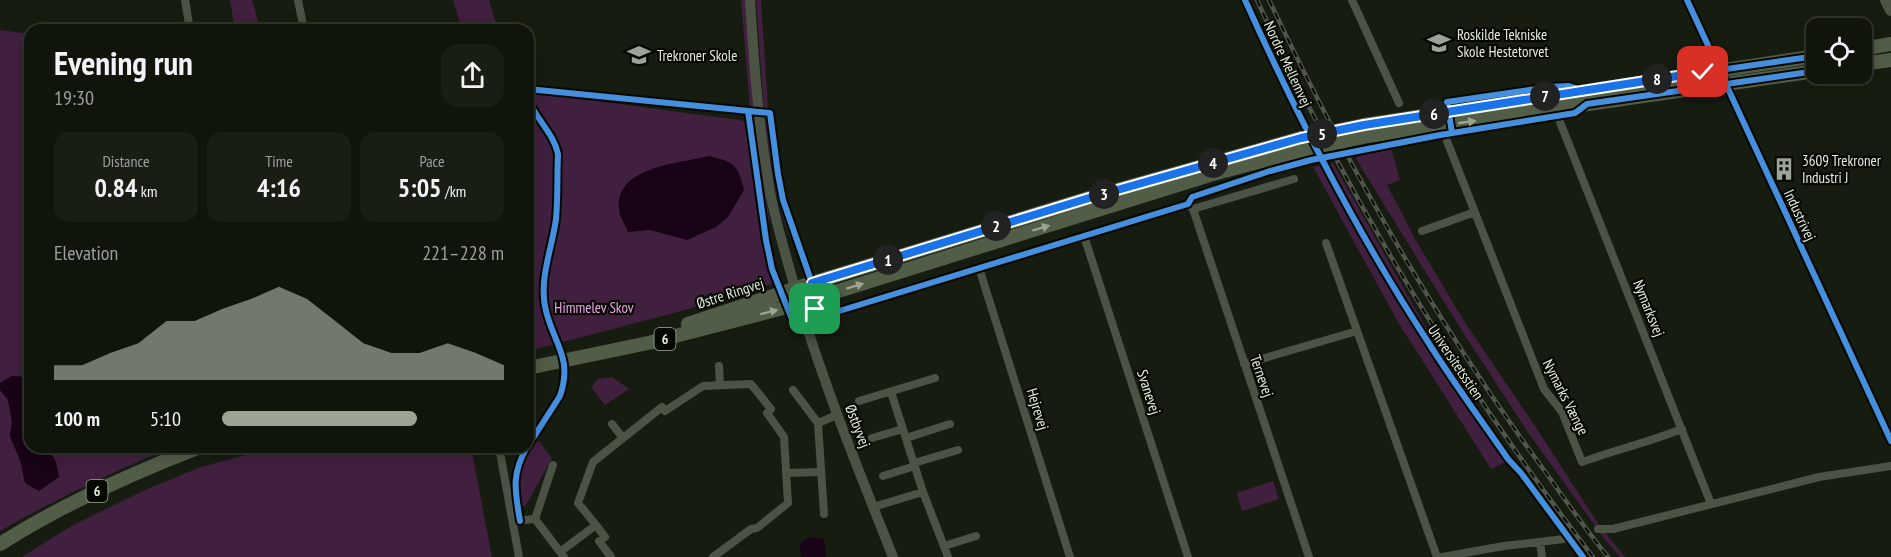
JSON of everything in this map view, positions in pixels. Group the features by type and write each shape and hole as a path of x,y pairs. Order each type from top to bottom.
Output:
{"main road":[{"path":"1886,0 1891,10"},
{"path":"1872,47 1891,44"},
{"name":"Østre Ringvej","path":"534,358 690,324 1089,198 1303,143 1720,70 1806,57"},
{"path":"1872,63 1891,60"},
{"name":"Østre Ringvej","path":"1366,131 1806,72"},
{"name":"Østre Ringvej","path":"534,367 648,343 800,304 1213,174 1303,143"},
{"name":"6","path":"0,544 37,521 129,475 185,453"}],"street":[{"path":"185,0 189,24"},
{"path":"298,0 303,24"},
{"name":"Østbyvej","path":"750,0 759,112 769,186 795,289 837,415 893,557"},
{"path":"1352,0 1399,103"},
{"name":"Industrivej","path":"1687,0 1891,441"},
{"name":"Nymarksvej","path":"1560,122 1711,504"},
{"name":"Nymarks Vænge","path":"1447,141 1544,389 1562,412 1582,462 1682,429"},
{"path":"914,288 1084,236 1294,179"},
{"name":"Ternevej","path":"1190,207 1309,557"},
{"path":"1422,231 1475,212"},
{"name":"Svanevej","path":"1084,236 1188,557"},
{"path":"1326,243 1440,557 1564,539"},
{"name":"Hejrevej","path":"980,268 1070,557"},
{"path":"1244,364 1357,331"},
{"path":"719,366 720,385"},
{"path":"859,401 935,378"},
{"path":"611,557 599,541 605,537 578,503 593,462 662,407 665,411 703,386 752,384 771,409 767,413 784,437 788,503 757,528 713,557"},
{"path":"793,390 818,423 824,514"},
{"path":"891,392 923,492 948,557"},
{"path":"818,423 837,415"},
{"path":"612,424 623,438"},
{"path":"872,438 950,424"},
{"path":"883,476 958,450"},
{"path":"500,453 519,557"},
{"path":"534,519 553,465"},
{"path":"1598,530 1612,529 1819,477 1891,466"},
{"path":"788,474 821,472"},
{"path":"873,507 923,492"},
{"path":"534,519 562,554 596,525"},
{"path":"513,521 534,519"},
{"path":"944,546 976,536"},
{"path":"1540,542 1542,557"}],"green space":[{"path":"230,0 252,0 259,24 234,24"},
{"path":"453,0 489,0 496,24 460,24"},
{"path":"741,0 746,0 754,111 750,109"},
{"path":"756,0 761,0 768,108 764,111"},
{"path":"0,30 24,33 24,377 12,376 0,383"},
{"name":"Himmelev Skov","path":"534,93 745,122 761,242 772,284 678,312 534,349"},
{"path":"764,115 769,118 779,188 799,248 801,261 795,238 791,239 776,194"},
{"path":"755,116 769,217 769,234 758,181 751,120"},
{"path":"1391,148 1400,180 1387,185 1415,239 1464,321 1599,525 1625,557 1620,557 1606,541 1529,434 1457,323 1356,159 1360,153"},
{"path":"1333,163 1433,340 1512,459 1491,469 1398,322 1313,167"},
{"path":"612,377 629,389 605,405 591,387 598,379"},
{"path":"0,390 8,400 12,422 10,436 20,460 25,482 56,462 51,453 158,453 85,486 0,531"},
{"path":"537,439 552,458 526,505 520,507 518,487 520,471 528,453 534,453 534,444"},
{"path":"252,453 472,453 492,557 22,557 73,525 147,489 201,467"},
{"path":"1273,481 1279,499 1242,511 1237,493"}],"shaded area":[{"path":"709,156 725,160 734,166 742,182 744,190 728,217 716,227 687,240 650,230 628,232 620,215 619,199 625,187 635,177 648,170"},
{"path":"12,376 24,377 24,453 51,453 56,462 59,477 39,491 25,483 20,460 10,436 12,422 8,400 0,390 0,383"},
{"path":"809,537 824,539 826,557 801,557 800,544"}],"railway":[{"path":"1257,0 1329,146 1410,288 1498,425 1544,492 1593,557"},
{"path":"1269,0 1363,185 1433,305 1509,421 1608,557"}],"cycle path":[{"name":"Nordre Mellemvej","path":"1245,0 1330,174 1402,301 1447,372 1508,459 1521,473 1583,557"},
{"path":"1687,0 1891,441"},
{"path":"1452,133 1447,102 1550,87 1568,86 1582,90 1806,57"},
{"path":"748,111 772,269 791,317 815,309 836,312 1188,204 1192,197 1311,160 1440,135 1575,113 1587,104 1806,72"},
{"path":"534,90 770,113 783,200 821,309"},
{"path":"534,110 553,140 558,154 556,219 546,265 544,300 549,323 561,352 564,371 560,396 534,437"},
{"path":"520,521 516,474 524,453"}],"place":[{"name":"Roskilde Tekniske Skole Hestetorvet","path":"1439,43"},
{"name":"Trekroner Skole","path":"639,55"},
{"name":"3609 Trekroner Industri J","path":"1784,169"}],"route":[{"path":"815,309 820,309 812,283 1089,198 1301,138 1364,125 1703,72"}]}
